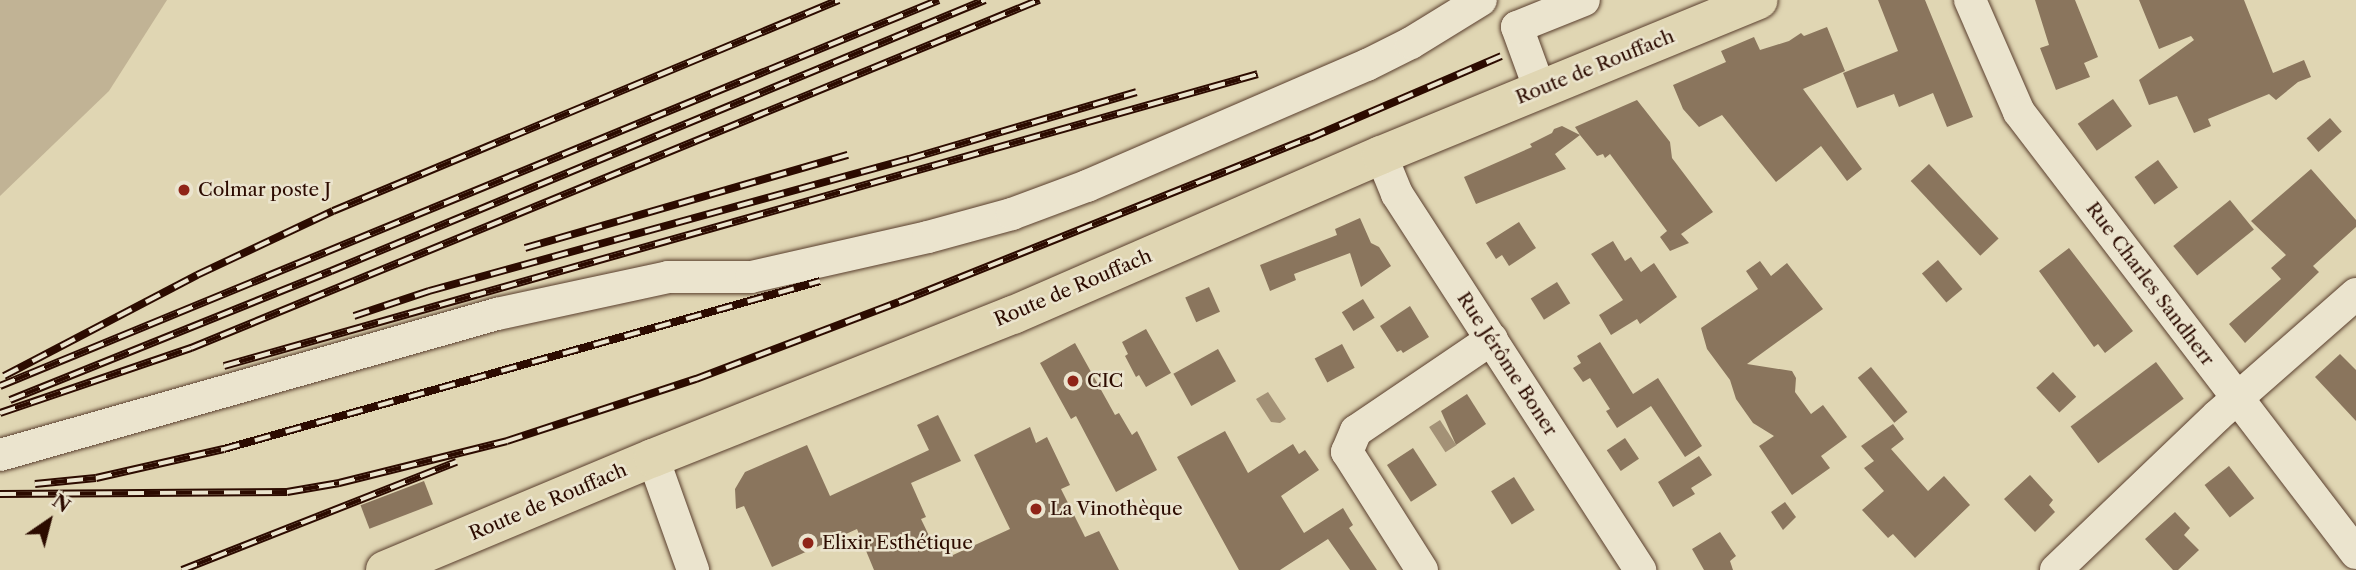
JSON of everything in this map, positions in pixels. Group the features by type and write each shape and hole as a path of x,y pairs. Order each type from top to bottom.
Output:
{"main road":[{"name":"Route de Rouffach","path":"385,570 653,458 1000,320 1381,155 1758,0"}],"street":[{"path":"0,455 497,314 668,276 751,276 928,237 1012,214 1087,186 1367,65 1411,43 1480,0"},
{"path":"1540,90 1517,27 1584,0"},
{"name":"Rue Charles Sandherr","path":"1970,0 2019,112 2356,553"},
{"name":"Rue Jérôme Boner","path":"1381,155 1397,194 1640,570"},
{"path":"2056,570 2236,398 2356,294"},
{"path":"1422,570 1348,452 1356,431 1492,339"},
{"path":"653,458 691,569"}],"shaded area":[{"path":"0,0 167,0 109,91 0,196"},
{"path":"1268,392 1286,419 1280,423 1271,422 1256,399"},
{"path":"1440,420 1456,445 1445,452 1429,427"}],"building":[{"path":"1878,0 1925,0 1973,117 1947,127 1933,93 1899,107 1894,94 1857,108 1843,73 1898,51"},
{"path":"2035,0 2075,0 2098,57 2084,63 2090,77 2056,90 2040,48 2049,45"},
{"path":"2139,0 2244,0 2273,73 2304,60 2311,77 2298,82 2276,100 2269,94 2208,119 2211,126 2194,133 2177,96 2149,105 2139,80 2194,40 2191,36 2159,49"},
{"path":"1827,27 1845,71 1803,89 1862,169 1847,181 1821,146 1776,182 1722,115 1699,127 1683,109 1673,85 1726,62 1721,51 1754,37 1760,50 1789,41 1801,33 1804,36"},
{"path":"2113,99 2132,126 2097,151 2078,124"},
{"path":"1637,100 1670,142 1672,158 1713,212 1681,234 1689,243 1670,251 1660,237 1667,231 1610,154 1605,158 1603,154 1597,156 1575,127"},
{"path":"2330,118 2342,132 2318,152 2307,138"},
{"path":"1562,126 1580,135 1555,154 1566,169 1476,204 1464,177 1532,147 1530,144"},
{"path":"2158,160 2178,188 2155,205 2135,177"},
{"path":"1929,164 1999,239 1980,256 1911,181"},
{"path":"2311,169 2356,220 2356,227 2313,266 2319,272 2245,343 2229,324 2281,279 2271,268 2286,255 2251,221"},
{"path":"2230,200 2254,230 2197,275 2173,246"},
{"path":"1360,218 1371,243 1379,247 1391,266 1361,287 1350,253 1294,274 1296,280 1270,291 1260,265 1337,235 1335,229"},
{"path":"1519,222 1536,248 1509,266 1502,255 1496,259 1486,243"},
{"path":"1613,241 1625,261 1631,257 1641,272 1654,263 1677,297 1640,324 1637,319 1611,335 1599,315 1623,300 1591,254"},
{"path":"2069,248 2133,331 2105,353 2098,344 2094,347 2039,271"},
{"path":"1938,260 1962,289 1946,303 1922,273"},
{"path":"1760,261 1771,276 1787,263 1823,309 1747,364 1792,371 1796,378 1795,392 1811,414 1823,405 1847,437 1821,456 1830,468 1792,495 1759,446 1774,436 1753,423 1736,399 1730,380 1707,349 1701,328 1758,289 1746,271"},
{"path":"1557,282 1570,303 1544,320 1531,298"},
{"path":"1209,287 1220,312 1196,322 1185,298"},
{"path":"1363,299 1375,318 1353,331 1342,312"},
{"path":"1410,306 1429,337 1403,353 1401,350 1397,352 1380,326"},
{"path":"1146,329 1171,373 1146,387 1139,375 1136,377 1125,356 1128,354 1122,342"},
{"path":"1600,342 1633,394 1658,378 1702,446 1685,457 1651,406 1617,428 1606,411 1610,409 1590,378 1583,382 1573,368 1581,363 1577,356"},
{"path":"1075,343 1115,415 1119,413 1132,435 1137,431 1157,470 1116,492 1076,416 1071,419 1040,363"},
{"path":"1342,344 1355,368 1327,382 1315,359"},
{"path":"1218,349 1236,381 1191,406 1173,374"},
{"path":"2340,354 2356,370 2356,421 2315,377"},
{"path":"2156,362 2184,399 2098,463 2071,426"},
{"path":"1871,367 1908,412 1894,423 1858,378"},
{"path":"2053,372 2076,397 2059,413 2036,388"},
{"path":"1467,394 1486,424 1456,445 1441,411"},
{"path":"938,415 961,461 911,483 926,517 921,519 934,546 950,546 953,555 1010,529 974,455 1030,427 1036,443 1047,437 1070,485 1061,489 1085,537 1099,531 1119,570 874,570 857,529 772,567 744,506 736,509 735,489 745,472 807,445 830,496 929,450 917,425"},
{"path":"1893,424 1904,439 1891,449 1928,491 1944,476 1970,505 1915,558 1893,534 1888,538 1862,510 1884,491 1864,468 1874,461 1861,446"},
{"path":"1225,431 1248,473 1293,444 1299,454 1305,450 1319,470 1281,496 1304,533 1343,508 1353,525 1349,528 1377,570 1350,570 1328,539 1280,570 1239,570 1177,457"},
{"path":"1625,438 1639,459 1621,471 1607,450"},
{"path":"1413,448 1437,485 1411,502 1387,465"},
{"path":"1699,456 1712,475 1691,488 1695,494 1673,507 1658,482"},
{"path":"2229,466 2254,498 2230,517 2205,485"},
{"path":"2030,475 2053,500 2049,505 2055,512 2035,532 2004,499"},
{"path":"1514,477 1535,510 1512,524 1491,491"},
{"path":"424,481 433,504 369,529 361,505"},
{"path":"1785,502 1796,517 1783,530 1771,512"},
{"path":"2175,512 2190,528 2184,535 2199,550 2178,570 2173,570 2145,539"},
{"path":"1720,532 1736,556 1730,561 1733,570 1704,570 1692,549"}],"railway":[{"path":"4,376 197,275 333,211 839,0"},
{"path":"0,386 939,0"},
{"path":"10,400 331,271 985,0"},
{"path":"0,413 191,348 1039,0"},
{"path":"0,494 287,492 339,483 507,441 696,379 899,302 1310,138 1501,56"},
{"path":"224,366 1258,74"},
{"path":"354,316 429,291 909,159 1136,92"},
{"path":"525,248 848,155"},
{"path":"35,484 96,478 224,449 820,281"},
{"path":"182,570 456,462"}],"place":[{"name":"Colmar poste J","path":"184,190"},
{"name":"CIC","path":"1073,381"},
{"name":"La Vinothèque","path":"1036,509"},
{"name":"Elixir Esthétique","path":"808,543"}]}
